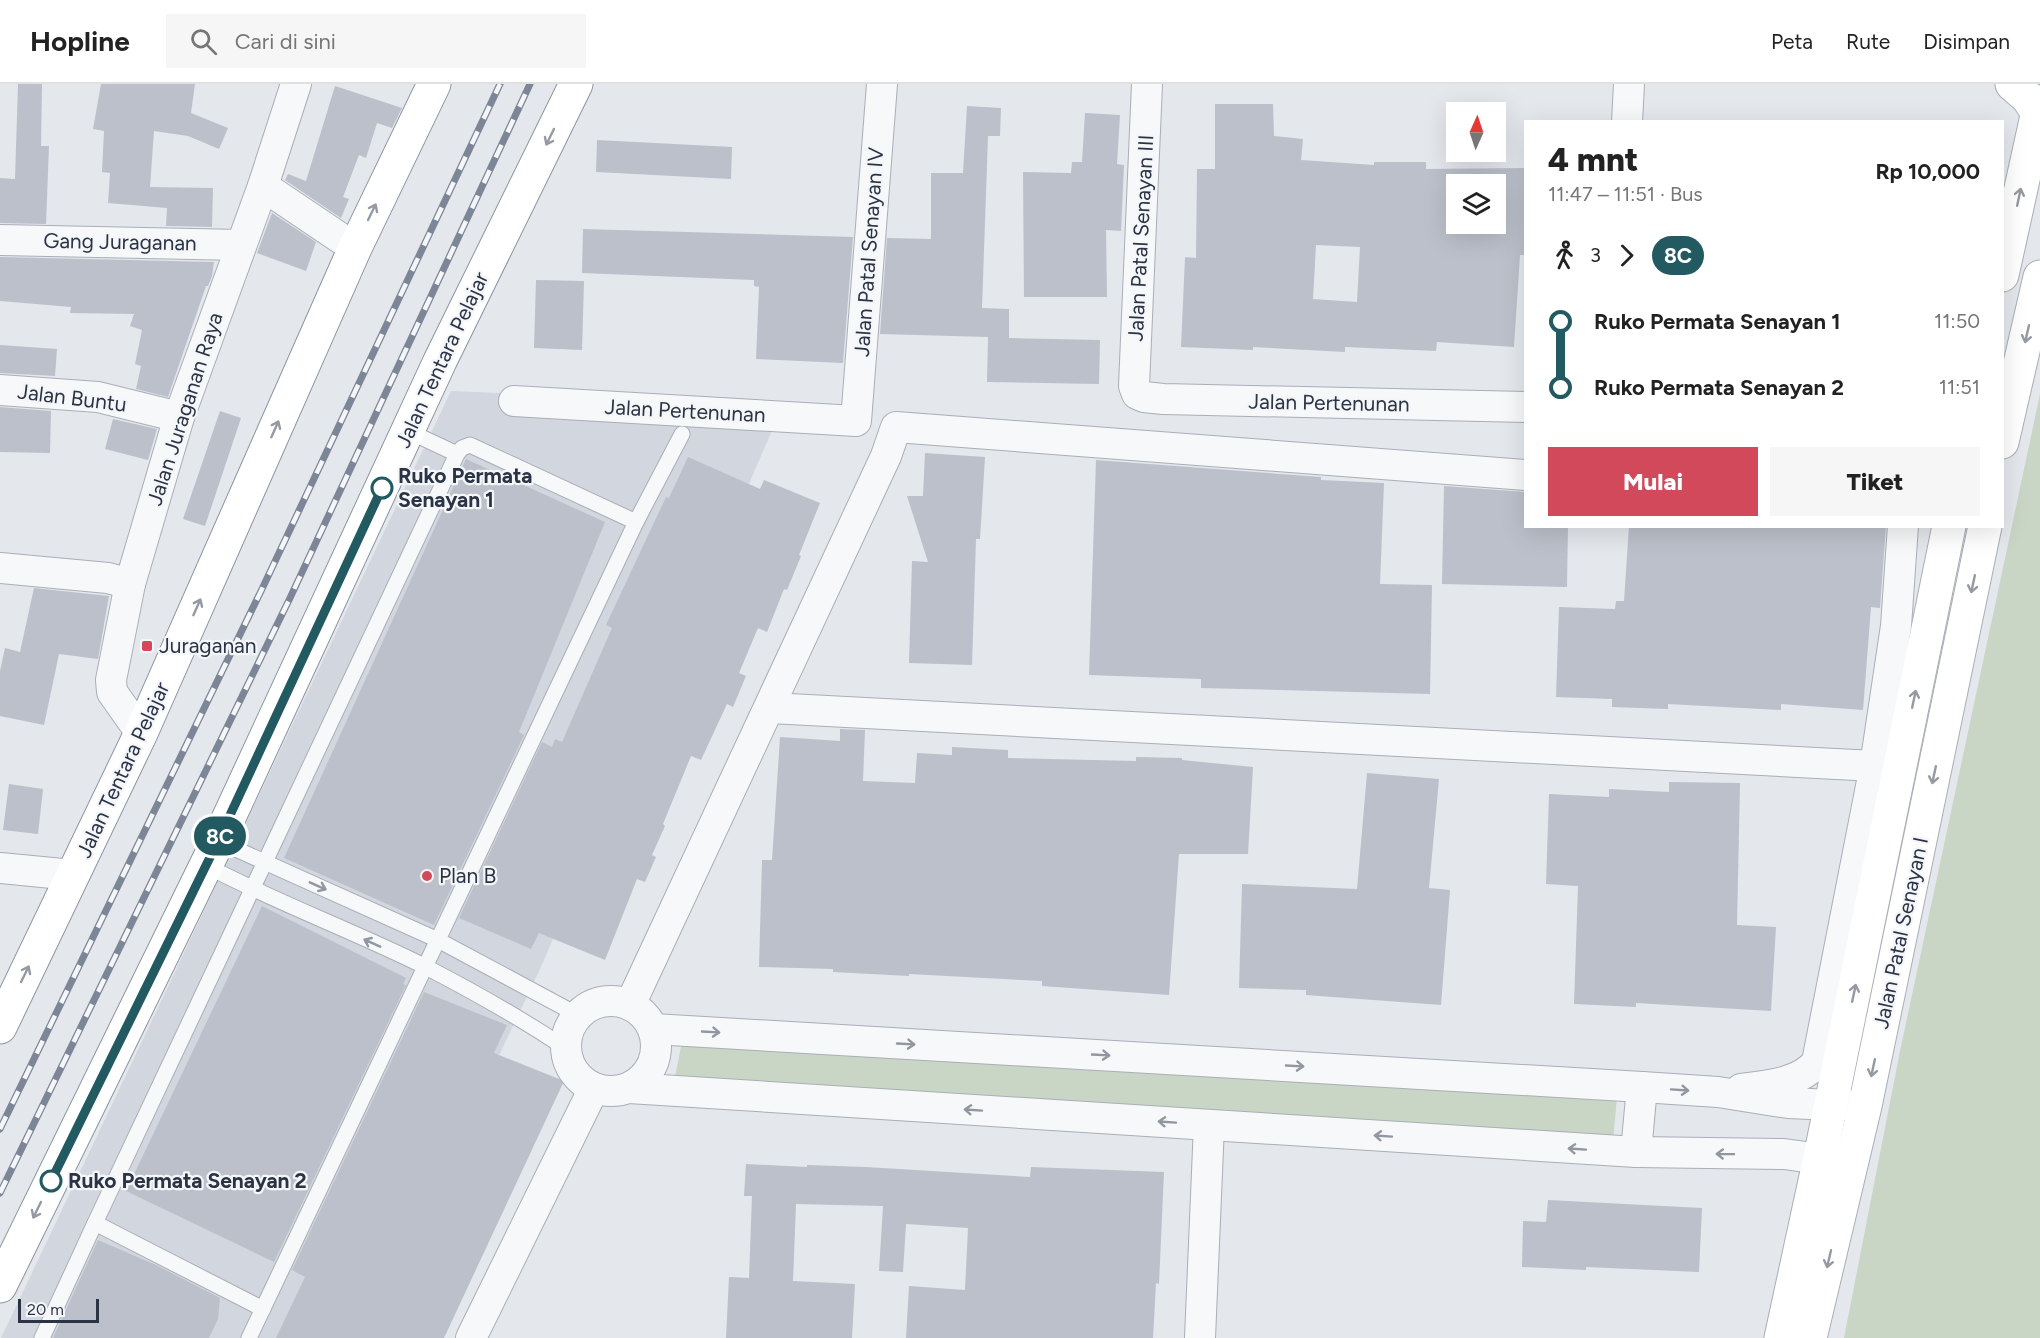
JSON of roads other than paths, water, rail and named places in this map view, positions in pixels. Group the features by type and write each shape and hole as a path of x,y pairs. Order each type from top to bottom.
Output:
{"main road":[{"name":"Jalan Tentara Pelajar","path":"2,1020 141,733 355,248 434,84"},
{"name":"Jalan Tentara Pelajar","path":"0,1286 212,853 440,361 576,84"},
{"path":"2004,266 2039,107 2012,84"},
{"path":"2004,433 2040,278"},
{"name":"Jalan Patal Senayan I","path":"1810,1338 1836,1161 1831,1104 1949,528"},
{"name":"Jalan Patal Senayan I","path":"1781,1338 1836,1161 1865,1106 1985,528"}],"street":[{"name":"Jalan Juraganan Raya","path":"141,733 111,692 111,680 130,584 179,417 296,84"},
{"name":"Jalan Patal Senayan IV","path":"856,421 882,84"},
{"name":"Jalan Patal Senayan III","path":"1135,392 1147,84"},
{"path":"1627,120 1629,84"},
{"path":"262,186 355,248"},
{"name":"Gang Juraganan","path":"0,240 241,245"},
{"name":"Jalan Buntu","path":"0,390 98,397 179,417"},
{"name":"Jalan Pertenunan","path":"1135,392 1144,397 1163,399 1524,407"},
{"name":"Jalan Pertenunan","path":"513,401 856,421"},
{"path":"630,1005 886,456 896,427 1524,475"},
{"path":"1718,1092 1756,1088 1803,1075 1817,1062 1875,766 1896,626 1903,528"},
{"path":"0,567 108,578 130,584"},
{"path":"770,708 1875,766"},
{"path":"0,868 73,875"},
{"path":"629,1088 644,1078 653,1064 657,1046 653,1029 644,1014 630,1005 612,1001 593,1004 578,1014 568,1030 565,1048 569,1065 579,1079 594,1088 612,1092 629,1088 1636,1152 1784,1154 1836,1161"},
{"path":"653,1029 1642,1087 1718,1092 1788,1103 1865,1106"},
{"path":"1636,1152 1642,1087"},
{"path":"471,1338 594,1088"},
{"path":"1200,1338 1209,1125"}],"lane":[{"path":"408,431 457,454"},
{"path":"249,1338 636,522 682,434"},
{"path":"42,1338 457,454 462,448 470,445 636,522"},
{"path":"212,853 265,862 438,940 578,1014"},
{"path":"212,853 252,890 425,967 521,1018 565,1048"},
{"path":"94,1223 263,1309"}],"railway":[{"path":"0,1129 262,589 500,84"},
{"path":"0,1193 290,598 530,84"}],"place":[{"name":"Ruko Permata Senayan 1","path":"382,488"},
{"name":"Juraganan","path":"147,646"},
{"name":"Plan B","path":"427,876"},
{"name":"Ruko Permata Senayan 2","path":"51,1181"}]}
